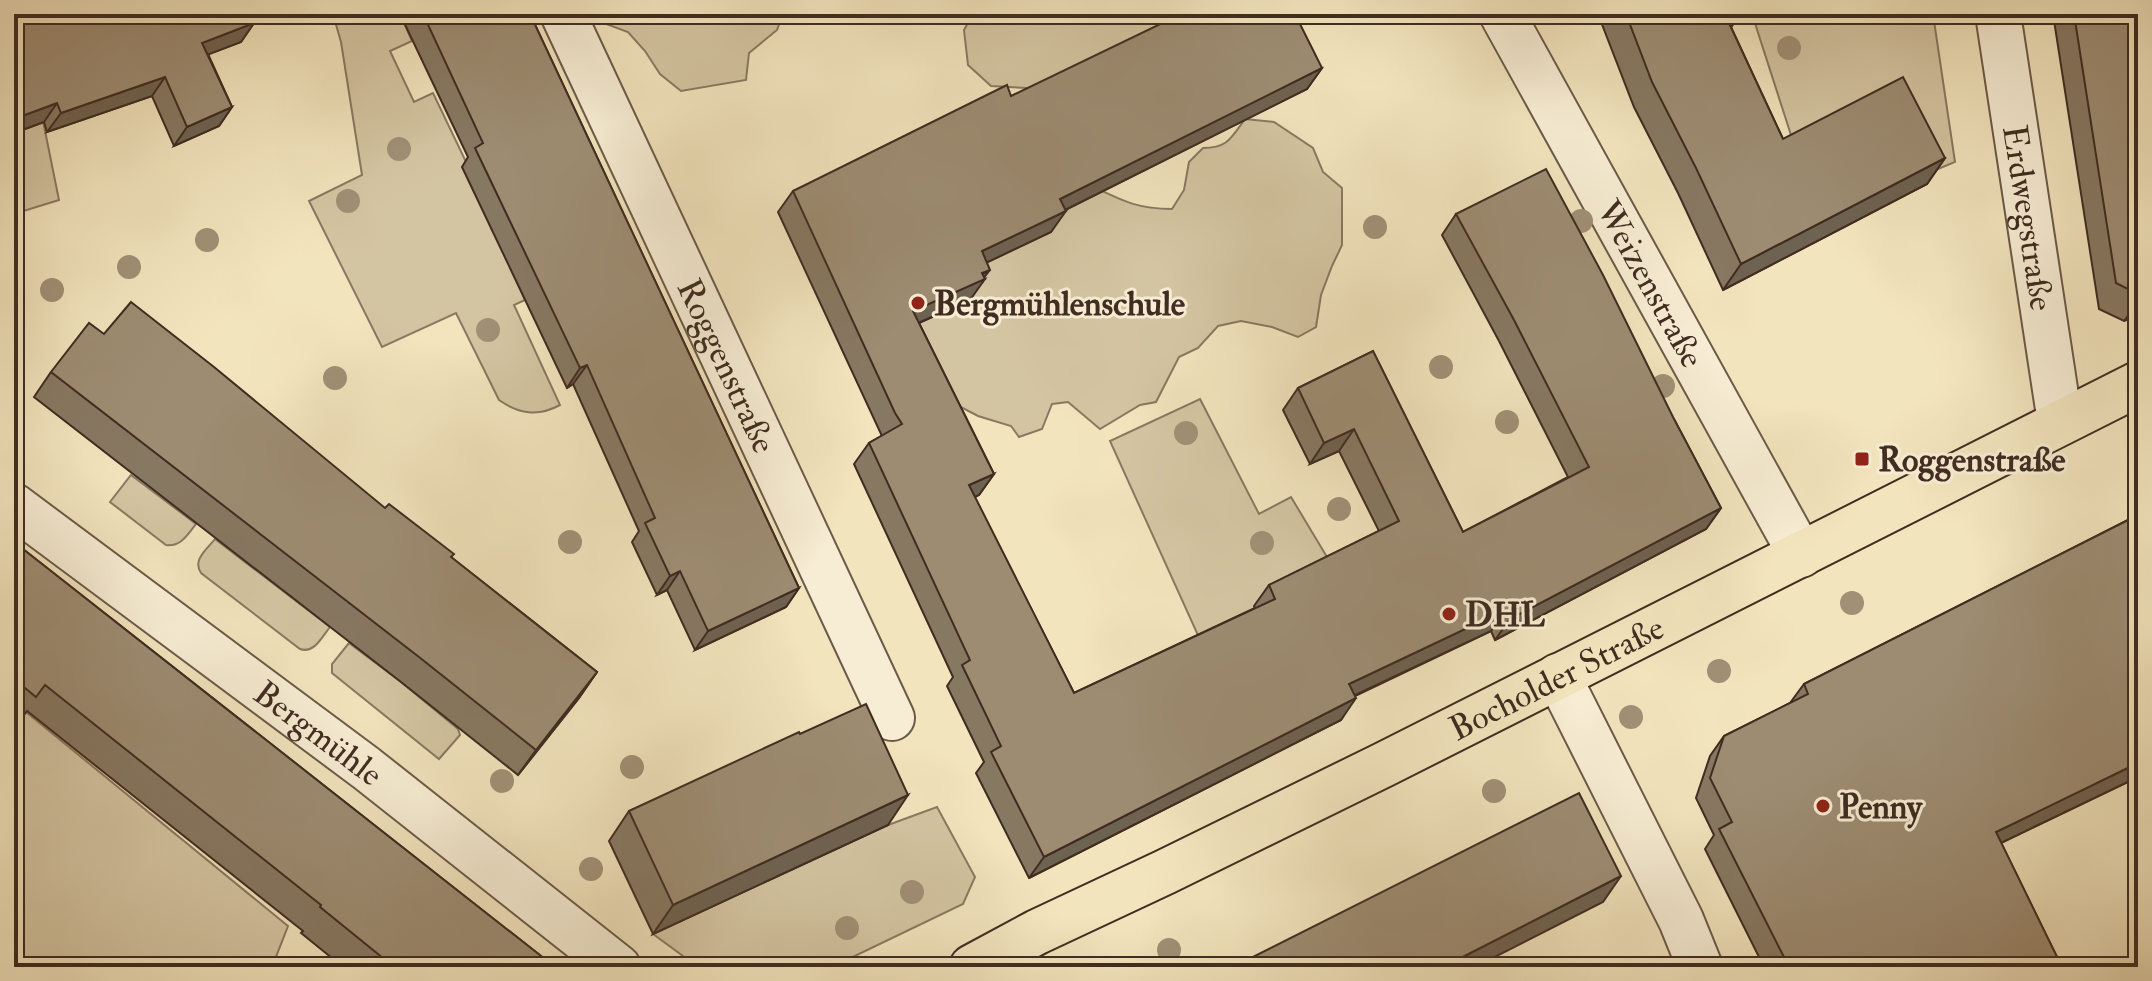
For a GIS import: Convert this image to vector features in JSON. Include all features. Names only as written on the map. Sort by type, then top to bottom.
[{"type":"main road","name":"Bocholder Straße","points":[[972,967],[2138,384]]},
{"type":"street","name":"Roggenstraße","points":[[563,14],[892,718]]},
{"type":"street","name":"Weizenstraße","points":[[1502,14],[1801,555]]},
{"type":"street","name":"Erdwegstraße","points":[[1998,14],[2060,422]]},
{"type":"street","name":"Bergmühle","points":[[14,506],[366,768],[618,967]]},
{"type":"street","points":[[1558,676],[1681,920],[1700,967]]},
{"type":"shaded area","points":[[333,14],[400,14],[412,41],[390,51],[414,102],[433,93],[525,300],[514,305],[560,405],[529,412],[499,400],[456,313],[382,347],[309,201],[362,175],[341,42]]},
{"type":"shaded area","points":[[594,14],[783,14],[777,30],[749,53],[746,80],[681,91],[660,74],[628,32],[598,21]]},
{"type":"shaded area","points":[[973,14],[1183,14],[1045,95],[1027,88],[991,86],[968,65],[964,30]]},
{"type":"shaded area","points":[[1752,14],[1933,14],[1955,162],[1931,172],[1791,135]]},
{"type":"shaded area","points":[[1245,119],[1274,122],[1313,148],[1323,172],[1342,188],[1342,245],[1321,295],[1316,327],[1298,337],[1272,327],[1241,321],[1218,326],[1198,348],[1179,357],[1156,402],[1140,405],[1100,429],[1068,402],[1052,404],[1042,429],[1019,437],[1011,426],[978,416],[955,404],[918,323],[924,297],[1096,188],[1132,204],[1172,209],[1184,190],[1189,162],[1203,148],[1228,141]]},
{"type":"shaded area","points":[[43,121],[59,200],[14,214],[14,131]]},
{"type":"shaded area","points":[[1200,399],[1259,514],[1291,497],[1333,567],[1211,664],[1110,441]]},
{"type":"shaded area","points":[[131,475],[196,524],[180,542],[166,545],[110,502]]},
{"type":"shaded area","points":[[215,539],[330,627],[317,644],[309,649],[300,649],[201,573],[199,559]]},
{"type":"shaded area","points":[[349,643],[458,729],[460,735],[439,759],[332,673],[332,664]]},
{"type":"shaded area","points":[[26,712],[288,926],[272,967],[14,967],[14,724]]},
{"type":"shaded area","points":[[937,807],[975,877],[963,904],[832,967],[698,967],[653,934],[888,825]]},
{"type":"building","points":[[251,14],[254,23],[202,43],[232,107],[187,127],[165,77],[61,113],[57,103],[14,119],[14,15]]},
{"type":"building","points":[[423,14],[530,14],[799,588],[708,631],[680,571],[670,576],[645,523],[655,518],[587,365],[580,368],[475,148],[483,143]]},
{"type":"building","points":[[1181,14],[1295,14],[1322,68],[1060,199],[1066,211],[982,251],[990,270],[982,273],[985,279],[913,311],[994,474],[969,485],[1074,693],[1275,599],[1269,585],[1399,521],[1354,429],[1324,443],[1298,388],[1373,351],[1463,532],[1589,467],[1456,214],[1546,169],[1721,508],[1510,619],[1505,610],[1349,684],[1356,698],[1044,857],[991,752],[1001,746],[962,665],[970,660],[869,443],[902,424],[793,191],[1007,85],[1011,96]]},
{"type":"building","points":[[1626,14],[1737,14],[1727,19],[1783,139],[1903,77],[1945,158],[1741,264],[1652,82]]},
{"type":"building","points":[[2074,14],[2138,14],[2138,294],[2116,283]]},
{"type":"building","points":[[131,302],[385,508],[389,504],[454,554],[451,557],[597,672],[536,750],[51,372],[89,323],[104,334]]},
{"type":"building","points":[[2138,515],[2138,763],[1996,832],[2060,963],[2053,967],[1789,967],[1719,829],[1732,822],[1710,778],[1724,736],[1808,694],[1804,684]]},
{"type":"building","points":[[14,542],[555,967],[394,967],[45,685],[36,697],[14,679]]},
{"type":"building","points":[[866,704],[908,795],[673,905],[629,811]]},
{"type":"building","points":[[1579,793],[1621,876],[1443,967],[1233,967]]},
{"type":"place","name":"Bergmühlenschule","points":[[918,303]]},
{"type":"place","name":"Roggenstraße","points":[[1862,459]]},
{"type":"place","name":"DHL","points":[[1449,614]]},
{"type":"place","name":"Penny","points":[[1823,806]]}]
